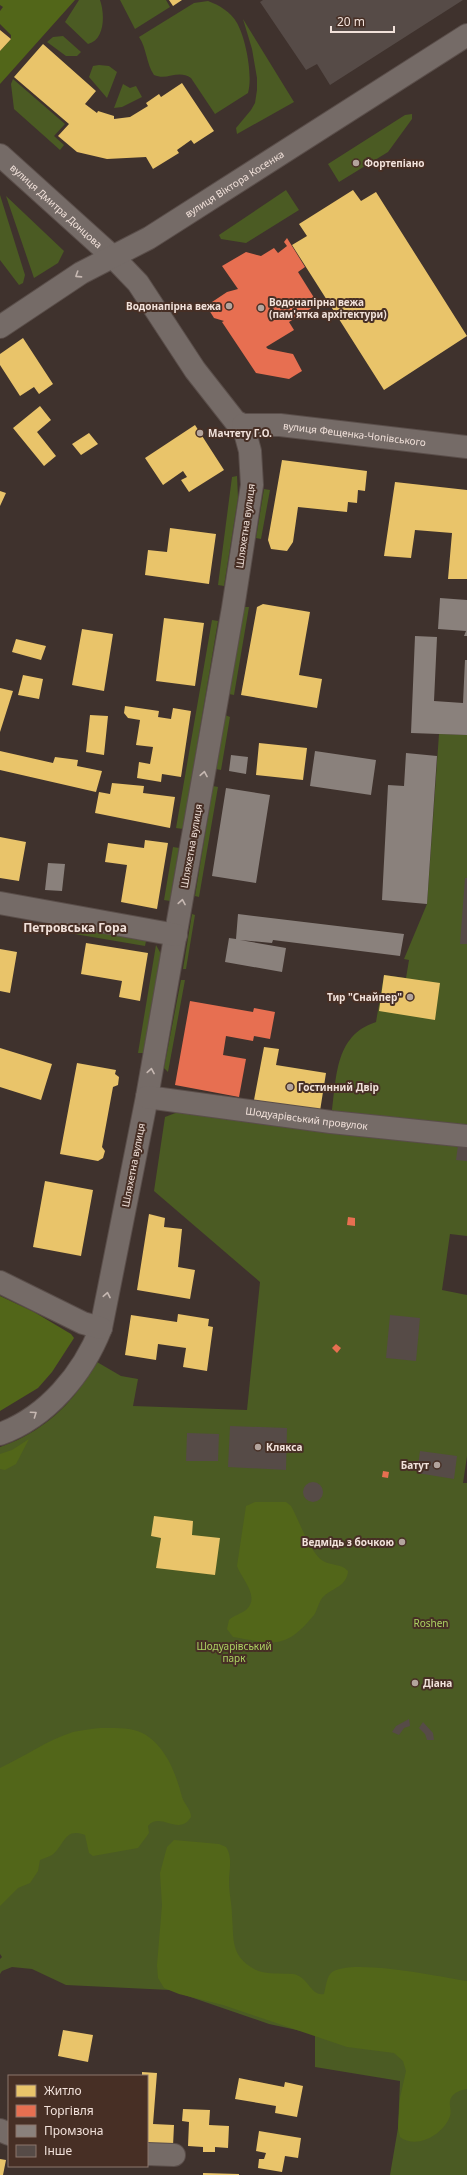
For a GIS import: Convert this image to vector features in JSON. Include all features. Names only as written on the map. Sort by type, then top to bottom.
[{"type":"street","name":"вулиця Віктора Косенка","points":[[0,327],[81,273],[149,238],[467,35]]},
{"type":"street","name":"вулиця Дмитра Донцова","points":[[0,155],[113,257]]},
{"type":"street","name":"Шляхетна вулиця","points":[[0,1434],[24,1421],[50,1403],[70,1383],[84,1363],[101,1328],[147,1097],[252,485],[250,451],[242,425],[235,421],[195,370],[138,283],[113,257]]},
{"type":"street","name":"вулиця Фещенка-Чопівського","points":[[242,425],[280,425],[467,447]]},
{"type":"street","points":[[0,903],[176,935]]},
{"type":"street","name":"Шодуарівський провулок","points":[[147,1097],[331,1122],[467,1136]]},
{"type":"street","points":[[0,1282],[83,1323],[101,1328]]},
{"type":"street","points":[[148,2154],[174,2155]]},
{"type":"green space","points":[[0,0],[75,0],[0,84],[0,51],[11,39],[11,35],[0,24],[0,11],[3,7],[0,5]]},
{"type":"green space","points":[[79,0],[100,0],[102,6],[103,19],[101,32],[94,42],[88,44],[65,22]]},
{"type":"green space","points":[[120,0],[166,0],[170,7],[135,29]]},
{"type":"green space","points":[[208,1],[224,9],[237,23],[246,48],[250,77],[248,93],[215,114],[191,78],[182,75],[163,77],[154,75],[149,66],[144,46],[139,37],[194,3]]},
{"type":"green space","points":[[243,19],[294,102],[237,134],[236,128],[255,103],[257,90],[257,78],[252,49]]},
{"type":"green space","points":[[63,36],[81,52],[77,56],[66,56],[47,42],[53,37]]},
{"type":"green space","points":[[93,66],[109,66],[117,72],[107,98],[89,77]]},
{"type":"green space","points":[[13,79],[65,124],[54,136],[64,145],[60,150],[14,109],[11,84]]},
{"type":"green space","points":[[123,84],[130,88],[136,86],[142,97],[122,107],[114,108]]},
{"type":"green space","points":[[412,114],[412,119],[388,152],[339,182],[328,164],[405,115]]},
{"type":"green space","points":[[286,190],[299,210],[246,243],[221,239],[219,235]]},
{"type":"green space","points":[[0,195],[25,275],[23,283],[19,285],[0,260]]},
{"type":"green space","points":[[6,196],[64,251],[58,263],[34,278]]},
{"type":"green space","points":[[237,476],[238,498],[224,586],[218,585],[232,477]]},
{"type":"green space","points":[[264,489],[270,490],[261,539],[256,538]]},
{"type":"green space","points":[[244,607],[249,607],[234,695],[229,694]]},
{"type":"green space","points":[[212,620],[218,621],[183,829],[176,828]]},
{"type":"green space","points":[[225,715],[230,717],[221,770],[216,769]]},
{"type":"green space","name":"Шодуарівський парк","points":[[439,734],[467,735],[467,1236],[450,1234],[442,1290],[467,1295],[467,1456],[463,1483],[467,1483],[467,2175],[390,2175],[398,2128],[400,2081],[315,2067],[315,2034],[269,2024],[170,1990],[66,1985],[32,1969],[12,1967],[2,1971],[0,1974],[0,1959],[2,1957],[0,1954],[0,1447],[24,1437],[46,1423],[74,1396],[97,1362],[121,1376],[138,1379],[133,1406],[247,1410],[260,1282],[154,1191],[165,1117],[178,1112],[331,1118],[337,1075],[344,1049],[352,1038],[362,1029],[376,1022],[384,975],[406,978],[409,960],[404,959],[427,904]]},
{"type":"green space","points":[[213,786],[218,787],[199,897],[195,896]]},
{"type":"green space","points":[[173,847],[179,848],[170,901],[164,900]]},
{"type":"green space","points":[[192,914],[195,915],[186,969],[183,969]]},
{"type":"green space","points":[[64,925],[146,941],[145,946],[63,932]]},
{"type":"green space","points":[[156,945],[161,954],[161,960],[143,1053],[138,1053]]},
{"type":"green space","points":[[181,980],[185,980],[168,1072],[164,1068]]},
{"type":"green space","points":[[0,1296],[34,1312],[71,1334],[74,1338],[52,1372],[38,1388],[0,1411]]},
{"type":"green space","points":[[29,1439],[16,1464],[5,1470],[0,1469],[0,1454],[12,1450]]},
{"type":"green space","points":[[255,1502],[286,1502],[291,1506],[309,1544],[318,1557],[326,1563],[345,1568],[348,1571],[345,1580],[322,1598],[314,1615],[304,1626],[287,1639],[278,1642],[233,1637],[227,1629],[229,1620],[242,1613],[250,1605],[251,1594],[249,1588],[237,1566],[246,1506]]},
{"type":"green space","points":[[100,1728],[124,1728],[141,1732],[160,1747],[174,1771],[183,1800],[190,1811],[191,1817],[186,1823],[181,1825],[158,1821],[153,1822],[148,1826],[149,1833],[138,1848],[93,1856],[89,1853],[85,1835],[73,1833],[66,1838],[52,1855],[40,1860],[38,1871],[30,1883],[18,1888],[0,1906],[0,1768],[63,1735],[76,1731]]},
{"type":"green space","points":[[174,1840],[219,1844],[226,1847],[230,1859],[229,1886],[235,1946],[237,1952],[246,1964],[258,1971],[293,1974],[302,1978],[312,1990],[320,1994],[324,1994],[327,1980],[331,1973],[341,1969],[356,1967],[375,1967],[417,1972],[467,1981],[467,2089],[452,2096],[450,2102],[450,2116],[442,2129],[436,2134],[422,2141],[407,2141],[400,2137],[398,2128],[400,2098],[406,2071],[403,2061],[394,2053],[347,2047],[223,2005],[179,1994],[164,1988],[158,1978],[157,1965],[162,1905],[160,1873],[167,1847]]},
{"type":"building: Житло","points":[[169,0],[182,0],[173,6]]},
{"type":"building: Житло","points":[[0,30],[11,39],[0,51]]},
{"type":"building: Житло","points":[[43,44],[96,91],[85,104],[97,113],[98,111],[114,116],[114,119],[130,117],[148,106],[146,103],[159,94],[161,97],[182,83],[214,131],[194,144],[191,140],[177,150],[179,153],[153,169],[146,157],[107,159],[77,152],[58,136],[69,124],[14,77]]},
{"type":"building: Житло","points":[[353,190],[361,201],[376,192],[467,336],[384,390],[292,245],[307,236],[299,224]]},
{"type":"building: Житло","points":[[23,338],[53,384],[39,394],[34,387],[20,396],[0,365],[0,354]]},
{"type":"building: Житло","points":[[40,406],[51,420],[37,432],[56,456],[44,466],[13,428]]},
{"type":"building: Житло","points":[[195,425],[224,470],[189,492],[181,480],[187,477],[183,471],[163,485],[145,458]]},
{"type":"building: Житло","points":[[89,433],[98,444],[81,455],[72,444]]},
{"type":"building: Житло","points":[[282,460],[367,471],[365,491],[358,490],[357,503],[348,502],[347,512],[298,507],[293,542],[287,551],[271,549],[268,540]]},
{"type":"building: Житло","points":[[395,482],[467,490],[467,579],[448,579],[452,533],[415,530],[411,558],[384,556]]},
{"type":"building: Житло","points":[[0,491],[6,493],[0,506]]},
{"type":"building: Житло","points":[[170,528],[216,534],[209,584],[145,575],[148,550],[167,552]]},
{"type":"building: Житло","points":[[263,604],[310,612],[299,675],[322,679],[317,708],[241,695],[257,607]]},
{"type":"building: Житло","points":[[164,618],[204,623],[195,686],[156,681]]},
{"type":"building: Житло","points":[[82,629],[113,634],[104,691],[72,685]]},
{"type":"building: Житло","points":[[16,639],[46,646],[41,660],[12,652]]},
{"type":"building: Житло","points":[[23,675],[43,679],[39,699],[18,695]]},
{"type":"building: Житло","points":[[0,688],[13,691],[0,732]]},
{"type":"building: Житло","points":[[125,706],[159,711],[158,717],[171,719],[173,708],[191,711],[181,777],[162,774],[161,782],[137,778],[139,762],[150,764],[153,747],[136,745],[140,720],[128,718],[124,713]]},
{"type":"building: Житло","points":[[90,715],[108,716],[104,755],[86,752]]},
{"type":"building: Житло","points":[[259,743],[307,748],[303,780],[256,775]]},
{"type":"building: Житло","points":[[0,751],[53,763],[55,757],[78,760],[77,766],[102,771],[96,792],[0,770]]},
{"type":"building: Житло","points":[[112,783],[144,786],[143,793],[175,797],[170,828],[95,813],[99,792],[110,794]]},
{"type":"building: Житло","points":[[0,837],[26,842],[19,881],[0,878]]},
{"type":"building: Житло","points":[[145,840],[168,843],[157,909],[121,902],[127,865],[105,862],[108,843],[144,848]]},
{"type":"building: Житло","points":[[86,943],[148,953],[140,1001],[119,997],[122,981],[81,974]]},
{"type":"building: Житло","points":[[0,949],[17,952],[10,993],[0,991]]},
{"type":"building: Житло","name":"Тир \"Снайпер\"","points":[[384,975],[440,983],[435,1020],[379,1011]]},
{"type":"building: Житло","name":"Гостинний Двір","points":[[264,1047],[279,1049],[276,1065],[326,1073],[320,1111],[254,1100]]},
{"type":"building: Житло","points":[[0,1048],[52,1064],[41,1100],[0,1087]]},
{"type":"building: Житло","points":[[77,1063],[116,1070],[115,1074],[119,1077],[118,1085],[113,1087],[102,1147],[105,1151],[103,1158],[98,1161],[60,1154]]},
{"type":"building: Житло","points":[[45,1181],[93,1190],[81,1256],[33,1247]]},
{"type":"building: Житло","points":[[149,1214],[165,1218],[164,1227],[182,1229],[178,1267],[195,1270],[190,1299],[137,1290]]},
{"type":"building: Житло","points":[[178,1314],[209,1319],[208,1326],[213,1327],[207,1371],[183,1367],[186,1348],[158,1344],[156,1360],[125,1355],[131,1315],[177,1322]]},
{"type":"building: Житло","points":[[154,1516],[193,1521],[192,1535],[220,1538],[215,1575],[156,1568],[161,1538],[151,1536]]},
{"type":"building: Житло","points":[[63,2030],[93,2035],[88,2062],[58,2056]]},
{"type":"building: Житло","points":[[142,2072],[157,2073],[153,2124],[174,2125],[173,2146],[148,2144],[148,2075],[142,2075]]},
{"type":"building: Житло","points":[[239,2078],[284,2087],[285,2082],[303,2086],[297,2117],[275,2113],[276,2106],[235,2099]]},
{"type":"building: Житло","points":[[183,2109],[210,2110],[209,2125],[229,2126],[228,2148],[215,2147],[215,2152],[203,2152],[203,2147],[188,2146],[189,2122],[182,2121]]},
{"type":"building: Житло","points":[[259,2131],[301,2138],[298,2158],[285,2156],[282,2172],[258,2168],[259,2159],[264,2159],[266,2153],[256,2151]]},
{"type":"building: Житло","points":[[0,2159],[6,2160],[3,2175],[0,2175]]},
{"type":"building: Житло","points":[[203,2173],[239,2174],[239,2175],[203,2175]]},
{"type":"building: Торгівля","name":"Водонапірна вежа (пам'ятка архітектури)","points":[[287,238],[305,267],[298,272],[318,304],[289,322],[294,330],[266,347],[268,349],[293,354],[302,371],[289,379],[256,373],[222,322],[224,321],[214,318],[209,310],[212,302],[227,292],[238,289],[222,266],[246,252],[261,256],[274,248],[278,253],[287,246],[284,242]]},
{"type":"building: Торгівля","points":[[190,1001],[253,1012],[254,1008],[275,1012],[270,1039],[254,1036],[253,1041],[226,1036],[223,1055],[246,1059],[239,1097],[175,1085]]},
{"type":"building: Торгівля","points":[[348,1217],[355,1218],[355,1226],[347,1225]]},
{"type":"building: Торгівля","points":[[336,1344],[341,1348],[337,1353],[332,1348]]},
{"type":"building: Торгівля","points":[[383,1471],[389,1472],[388,1478],[382,1477]]},
{"type":"building: Промзона","points":[[440,598],[467,600],[467,636],[464,636],[466,631],[438,629]]},
{"type":"building: Промзона","points":[[415,636],[437,637],[434,701],[463,703],[465,660],[467,660],[467,735],[411,733]]},
{"type":"building: Промзона","points":[[315,751],[376,760],[371,795],[310,786]]},
{"type":"building: Промзона","points":[[406,753],[437,756],[427,904],[382,900],[388,785],[404,786]]},
{"type":"building: Промзона","points":[[231,755],[248,757],[246,774],[229,771]]},
{"type":"building: Промзона","points":[[226,788],[270,795],[256,883],[212,876]]},
{"type":"building: Промзона","points":[[48,863],[65,864],[62,891],[45,890]]},
{"type":"building: Промзона","points":[[238,914],[404,934],[400,956],[273,940],[272,943],[240,940],[286,948],[282,972],[225,962],[229,938],[236,939]]},
{"type":"building: Інше","points":[[263,0],[463,0],[330,85],[317,64],[306,70],[260,2]]},
{"type":"building: Інше","points":[[465,878],[467,878],[467,944],[460,944]]},
{"type":"building: Інше","points":[[458,1145],[467,1146],[467,1161],[456,1160]]},
{"type":"building: Інше","points":[[390,1315],[420,1318],[416,1361],[386,1358]]},
{"type":"building: Інше","name":"Клякса","points":[[230,1426],[287,1428],[286,1470],[228,1467]]},
{"type":"building: Інше","points":[[187,1433],[219,1434],[218,1461],[186,1461]]},
{"type":"building: Інше","name":"Батут","points":[[420,1451],[457,1456],[454,1479],[417,1473]]},
{"type":"building: Інше","points":[[313,1482],[320,1485],[323,1492],[320,1499],[313,1502],[306,1499],[303,1492],[306,1485]]},
{"type":"building: Інше","points":[[409,1719],[410,1726],[404,1728],[399,1735],[392,1732],[396,1726]]},
{"type":"building: Інше","points":[[423,1722],[433,1733],[434,1740],[427,1740],[425,1734],[419,1728]]},
{"type":"place","name":"Фортепіано","points":[[356,163]]},
{"type":"place","name":"Водонапірна вежа","points":[[229,306]]},
{"type":"place","name":"Водонапірна вежа (пам'ятка архітектури)","points":[[261,308]]},
{"type":"place","name":"Мачтету Г.О.","points":[[200,433]]},
{"type":"place","name":"Тир \"Снайпер\"","points":[[410,997]]},
{"type":"place","name":"Гостинний Двір","points":[[290,1087]]},
{"type":"place","name":"Клякса","points":[[258,1447]]},
{"type":"place","name":"Батут","points":[[437,1465]]},
{"type":"place","name":"Ведмідь з бочкою","points":[[402,1542]]},
{"type":"place","name":"Діана","points":[[415,1683]]},
{"type":"district","name":"Петровська Гора","points":[[75,928]]},
{"type":"park label","name":"Roshen","points":[[431,1623]]}]
